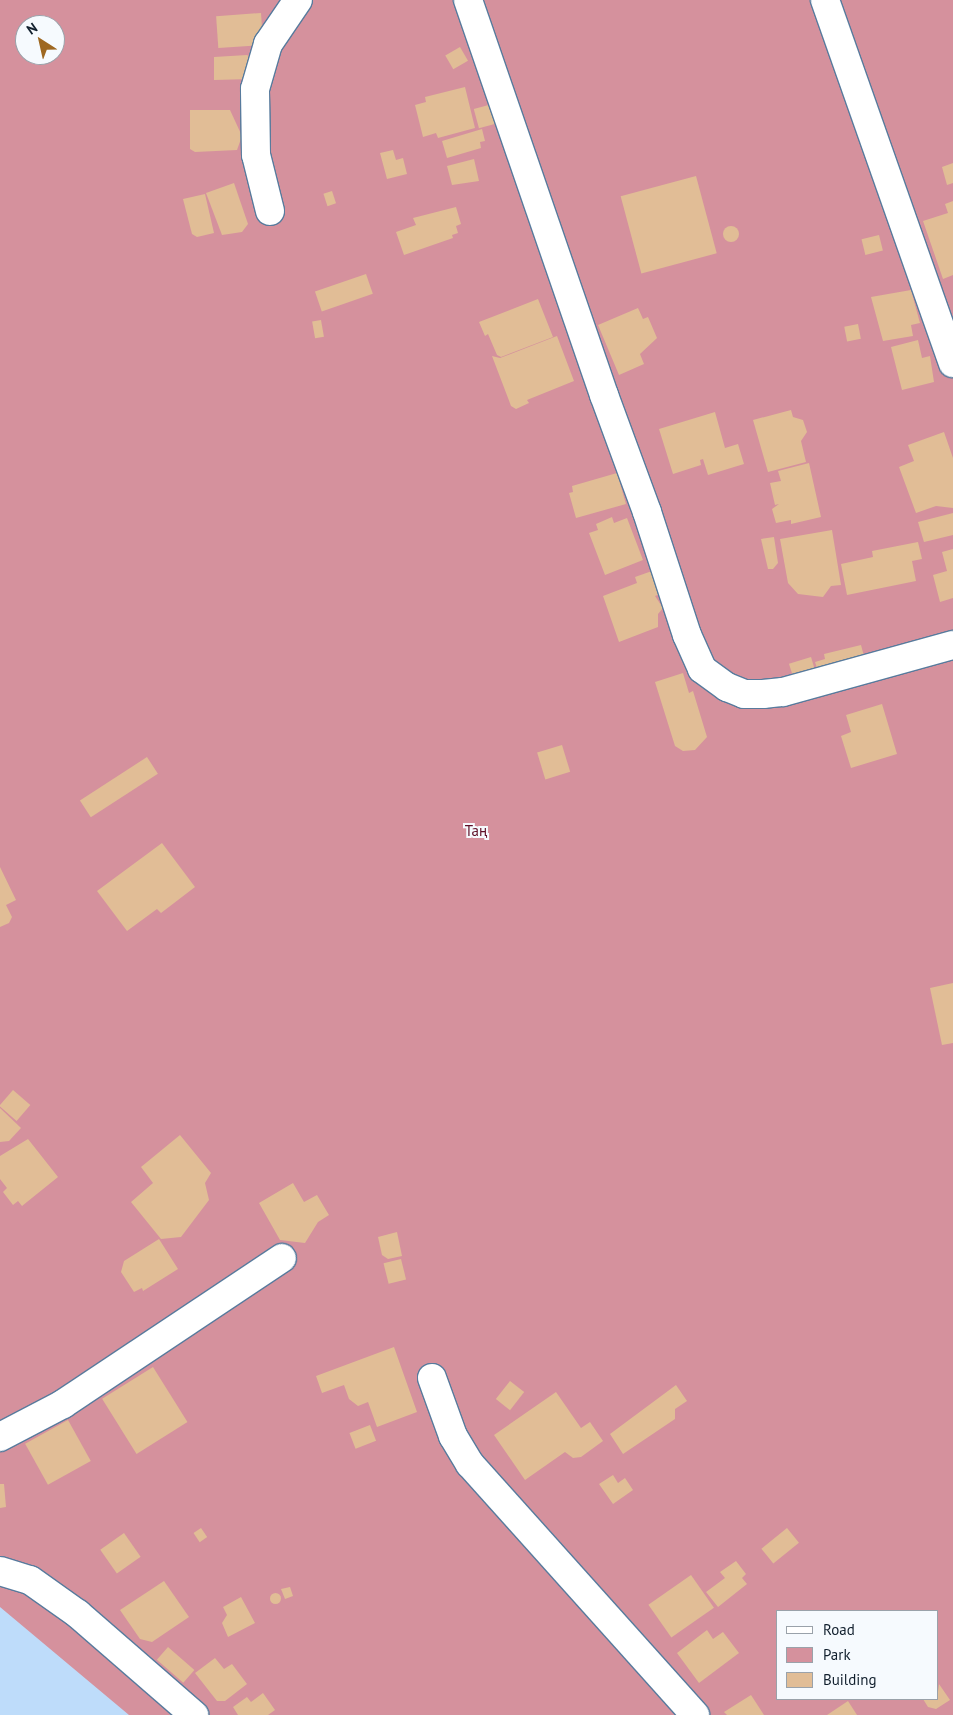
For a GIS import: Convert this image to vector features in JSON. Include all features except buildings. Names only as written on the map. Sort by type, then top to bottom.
[{"type":"street","points":[[270,211],[256,155],[255,89],[268,44],[298,0]]},
{"type":"street","points":[[468,0],[604,395],[647,512],[686,635],[702,669],[727,687],[744,694],[769,694],[953,645]]},
{"type":"street","points":[[825,0],[953,363]]},
{"type":"street","points":[[0,1437],[63,1404],[282,1258]]},
{"type":"street","points":[[432,1378],[453,1436],[470,1464],[695,1715]]},
{"type":"street","points":[[0,1572],[30,1580],[78,1614],[194,1715]]},
{"type":"green space","name":"Таң","points":[[0,0],[953,0],[953,1715],[129,1715],[0,1607]]}]
